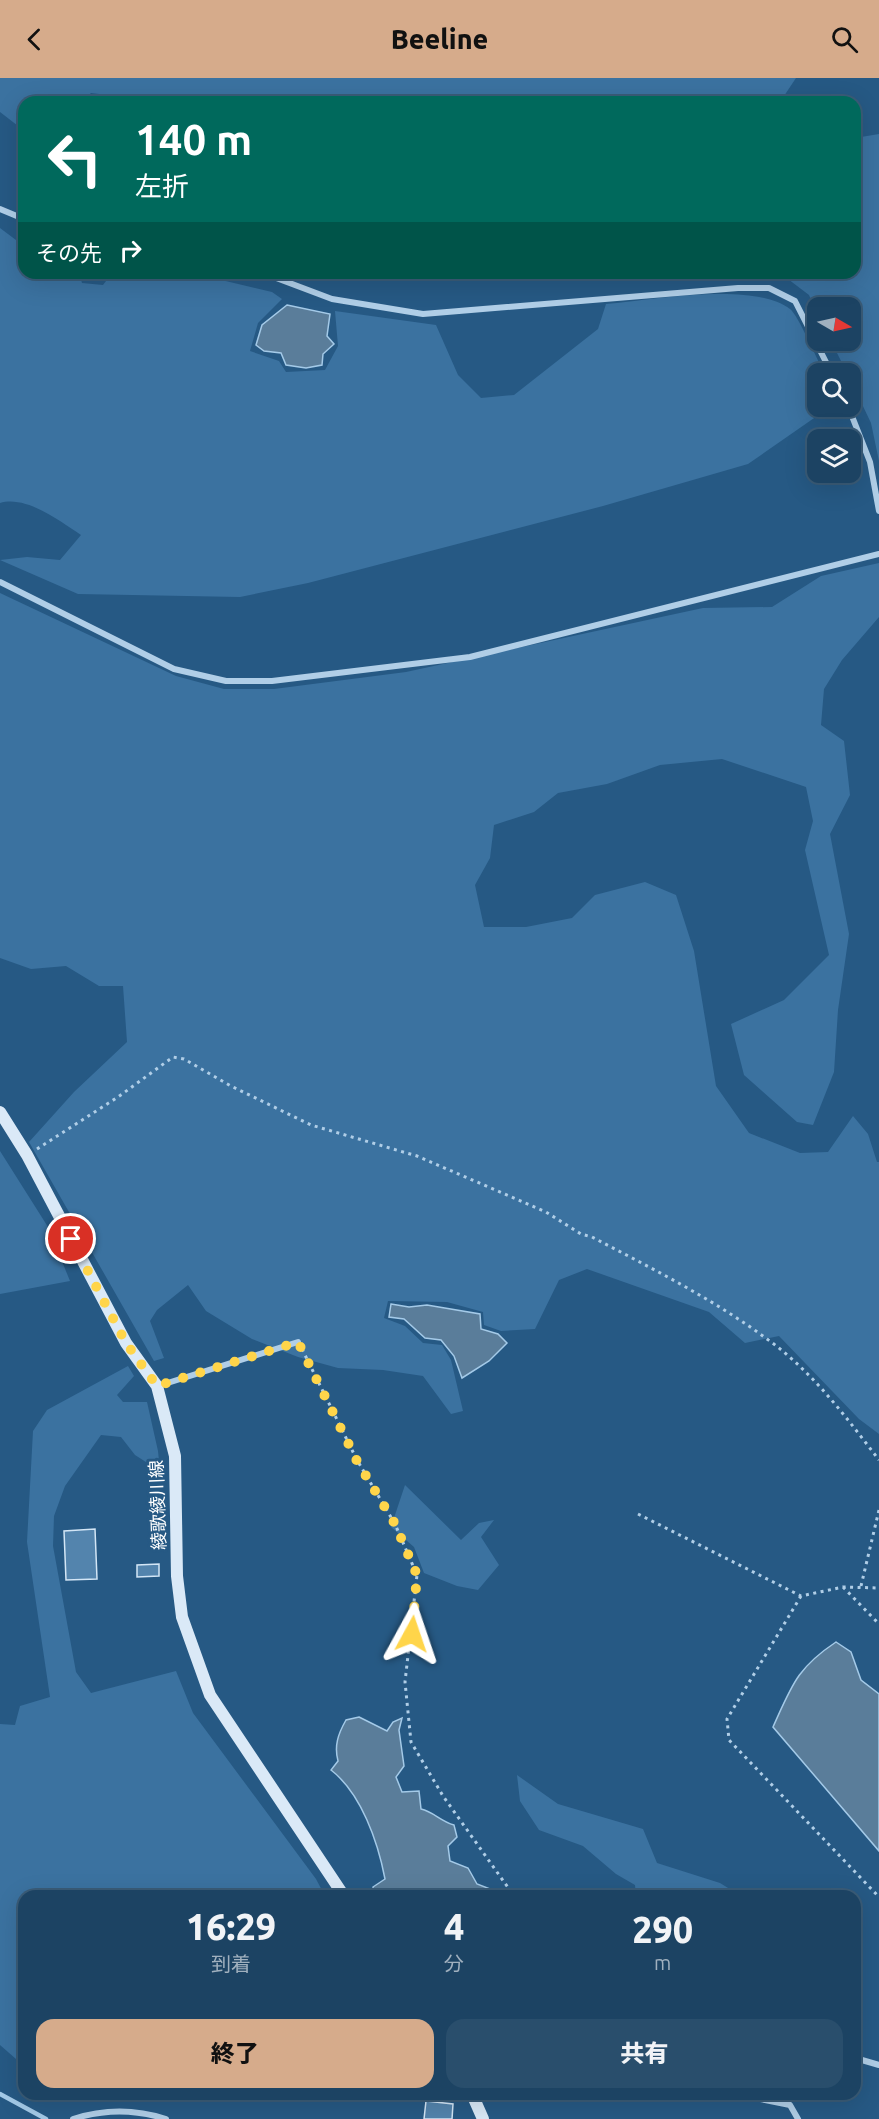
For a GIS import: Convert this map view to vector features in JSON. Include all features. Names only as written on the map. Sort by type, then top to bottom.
[{"type":"main road","name":"綾歌綾川線","points":[[0,1112],[27,1155],[126,1343],[157,1386],[175,1456],[177,1576],[182,1617],[194,1656],[210,1695],[340,1890]]},
{"type":"main road","points":[[475,2100],[483,2119]]},
{"type":"street","points":[[0,209],[18,216]]},
{"type":"street","points":[[279,279],[332,299],[423,314],[738,288],[769,288],[795,301],[826,363]]},
{"type":"street","points":[[852,417],[870,462],[879,512]]},
{"type":"street","points":[[0,582],[174,669],[226,681],[272,681],[470,657],[879,554]]},
{"type":"street","points":[[157,1386],[298,1342]]},
{"type":"street","points":[[861,2060],[879,2065]]},
{"type":"street","points":[[765,2100],[790,2105]]},
{"type":"street","points":[[785,2100],[798,2119]]},
{"type":"street","points":[[73,2119],[92,2113],[120,2111],[150,2114],[166,2119]]},
{"type":"path","points":[[27,1155],[118,1097],[173,1057],[184,1059],[231,1086],[311,1125],[417,1156],[546,1212],[682,1286],[768,1339],[831,1398],[879,1460]]},
{"type":"path","points":[[298,1342],[357,1461],[395,1524],[417,1575],[405,1682],[411,1742],[443,1796],[510,1890]]},
{"type":"path","points":[[861,1586],[879,1510]]},
{"type":"path","points":[[638,1514],[801,1596],[843,1587],[879,1588]]},
{"type":"path","points":[[843,1587],[879,1624]]},
{"type":"path","points":[[801,1596],[727,1719],[729,1740],[879,1897]]},
{"type":"shaded area","points":[[0,78],[796,78],[784,96],[115,96],[91,93],[88,96],[18,96],[18,126],[0,112]]},
{"type":"shaded area","points":[[879,134],[879,461],[871,423],[861,402],[861,363],[842,363],[836,351],[861,351],[861,297],[810,297],[788,279],[861,279],[861,137]]},
{"type":"shaded area","points":[[0,228],[18,242],[18,279],[81,279],[82,283],[103,285],[108,279],[217,279],[272,292],[282,299],[258,323],[250,351],[279,361],[286,372],[325,370],[338,346],[335,311],[436,325],[458,375],[481,398],[514,395],[598,329],[606,304],[701,294],[752,296],[773,301],[790,309],[807,337],[807,351],[814,351],[819,363],[807,363],[807,417],[816,417],[748,464],[603,506],[308,583],[240,597],[78,594],[0,560],[27,557],[60,560],[81,535],[32,506],[10,502],[0,503]]},
{"type":"shaded area","points":[[287,305],[330,314],[327,336],[334,344],[323,354],[322,365],[306,368],[286,365],[281,353],[264,351],[256,345],[262,325]]},
{"type":"shaded area","points":[[879,563],[879,617],[842,660],[824,689],[821,725],[844,741],[850,795],[830,834],[849,934],[838,1010],[834,1072],[813,1125],[797,1122],[744,1075],[731,1024],[784,1000],[829,955],[805,850],[813,821],[806,787],[722,759],[660,765],[607,784],[558,793],[534,812],[494,825],[490,858],[475,885],[484,927],[526,927],[572,918],[595,895],[645,882],[676,895],[694,951],[716,1086],[749,1133],[800,1153],[828,1152],[853,1116],[868,1134],[877,1162],[879,1162],[879,1434],[859,1419],[779,1336],[745,1343],[709,1312],[587,1269],[559,1280],[535,1329],[501,1331],[484,1325],[483,1312],[447,1302],[388,1301],[384,1318],[405,1326],[423,1343],[442,1345],[451,1360],[463,1411],[451,1414],[423,1376],[383,1370],[338,1368],[298,1357],[252,1339],[206,1311],[188,1285],[157,1310],[150,1321],[164,1358],[154,1361],[29,1142],[74,1092],[127,1042],[123,986],[99,986],[66,966],[31,969],[0,958],[0,593],[176,676],[224,689],[274,689],[406,672],[703,608],[772,607],[821,576]]},
{"type":"shaded area","points":[[0,1151],[48,1227],[70,1281],[0,1294]]},
{"type":"shaded area","points":[[391,1304],[409,1307],[427,1305],[480,1314],[481,1329],[498,1334],[507,1343],[489,1361],[462,1378],[454,1356],[441,1340],[425,1338],[404,1319],[389,1317]]},
{"type":"shaded area","points":[[128,1366],[134,1376],[117,1395],[123,1402],[147,1402],[158,1451],[160,1471],[135,1455],[121,1437],[101,1435],[65,1486],[54,1516],[53,1546],[76,1672],[91,1693],[176,1671],[193,1713],[322,1890],[18,1890],[18,2061],[0,2045],[0,1724],[15,1725],[20,1706],[50,1697],[27,1542],[33,1431],[47,1410]]},
{"type":"shaded area","points":[[405,1485],[461,1540],[479,1523],[494,1520],[481,1537],[499,1565],[478,1590],[457,1586],[424,1573],[414,1547],[391,1527]]},
{"type":"shaded area","points":[[836,1642],[851,1652],[861,1680],[879,1694],[879,1851],[773,1727],[797,1678],[812,1660]]},
{"type":"shaded area","points":[[359,1717],[387,1731],[393,1722],[402,1718],[399,1730],[404,1766],[396,1777],[402,1792],[419,1791],[421,1809],[454,1825],[457,1837],[448,1846],[450,1861],[468,1868],[477,1884],[492,1890],[373,1890],[373,1887],[385,1879],[373,1834],[351,1792],[331,1770],[338,1761],[337,1745],[346,1720]]},
{"type":"shaded area","points":[[517,1775],[558,1804],[643,1829],[657,1863],[720,1883],[731,1890],[635,1890],[635,1885],[616,1874],[583,1846],[539,1830],[520,1801]]},
{"type":"building","points":[[95,1529],[97,1579],[66,1580],[64,1531]]},
{"type":"building","points":[[159,1564],[159,1576],[137,1577],[137,1565]]},
{"type":"building","points":[[426,2101],[453,2104],[452,2119],[424,2119]]},
{"type":"waterway","points":[[0,2094],[46,2119]]},
{"type":"route","points":[[71,1239],[126,1343],[157,1386],[298,1342],[357,1461],[395,1524],[417,1575],[412,1634]]}]
